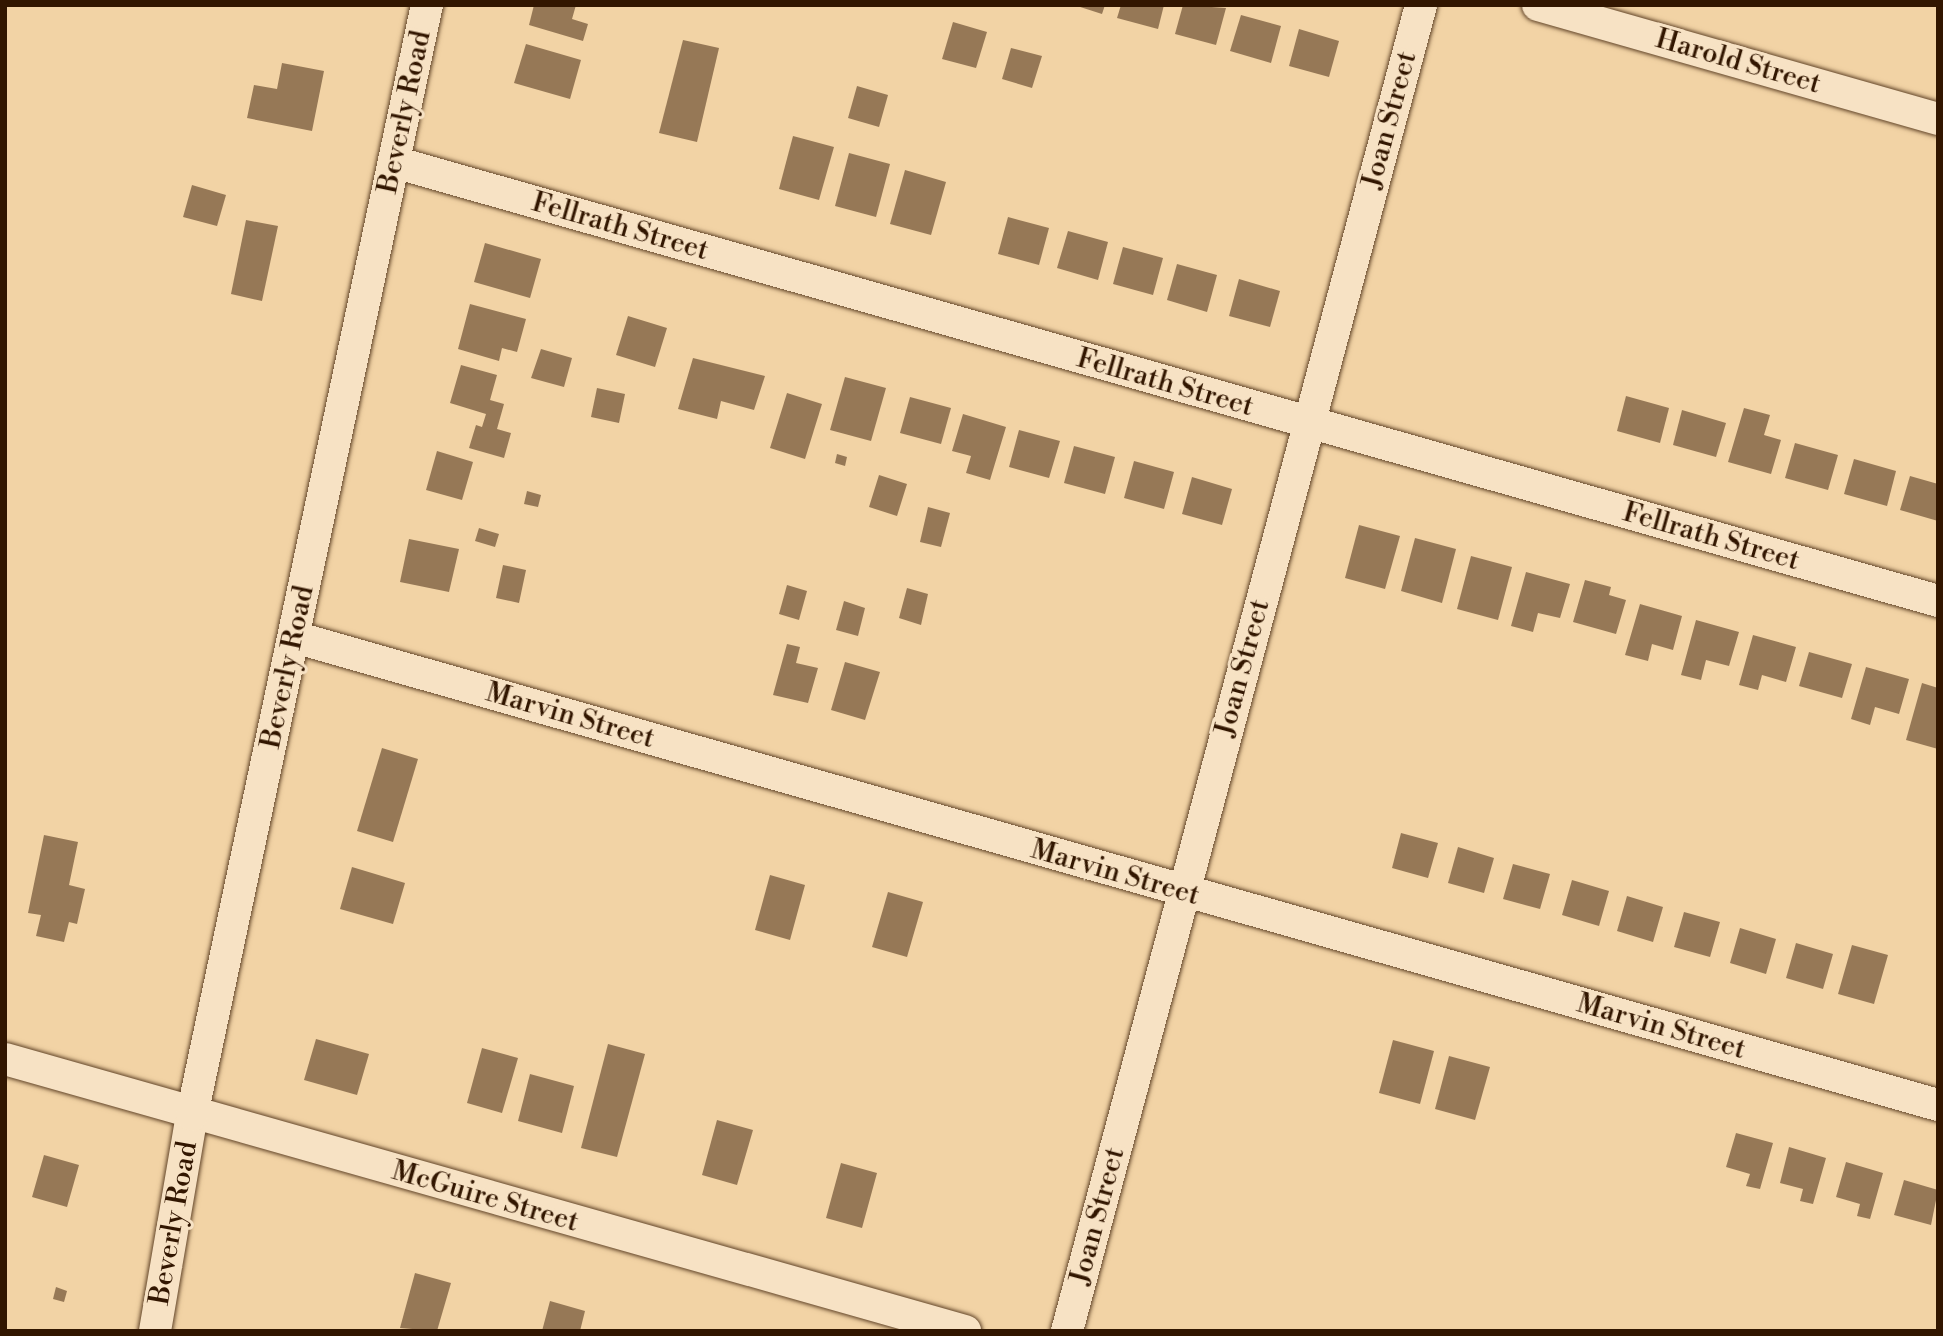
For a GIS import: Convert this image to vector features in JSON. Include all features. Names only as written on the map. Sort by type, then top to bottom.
[{"type":"street","name":"Beverly Road","points":[[155,1331],[192,1115],[427,5]]},
{"type":"street","name":"Joan Street","points":[[1067,1331],[1421,5]]},
{"type":"street","name":"Harold Street","points":[[1538,5],[1938,119]]},
{"type":"street","name":"Fellrath Street","points":[[394,162],[1938,601]]},
{"type":"street","name":"Marvin Street","points":[[294,637],[1183,893],[1938,1105]]},
{"type":"street","name":"McGuire Street","points":[[5,1059],[192,1115],[965,1331]]},
{"type":"building","points":[[534,5],[576,5],[572,19],[588,24],[583,41],[529,25]]},
{"type":"building","points":[[1074,5],[1105,5],[1102,14]]},
{"type":"building","points":[[1121,5],[1164,5],[1158,29],[1117,18]]},
{"type":"building","points":[[1183,5],[1226,8],[1216,45],[1175,34]]},
{"type":"building","points":[[1241,15],[1281,26],[1271,63],[1230,51]]},
{"type":"building","points":[[953,22],[987,32],[976,68],[942,59]]},
{"type":"building","points":[[1299,29],[1339,41],[1329,77],[1289,66]]},
{"type":"building","points":[[683,40],[719,48],[697,142],[659,133]]},
{"type":"building","points":[[526,44],[581,60],[570,99],[514,83]]},
{"type":"building","points":[[1011,48],[1042,56],[1032,88],[1002,79]]},
{"type":"building","points":[[282,63],[324,71],[312,131],[247,118],[254,85],[277,89]]},
{"type":"building","points":[[857,86],[888,95],[879,127],[848,118]]},
{"type":"building","points":[[793,136],[834,147],[819,200],[779,189]]},
{"type":"building","points":[[849,153],[890,164],[876,217],[835,206]]},
{"type":"building","points":[[905,170],[946,182],[931,235],[890,224]]},
{"type":"building","points":[[192,185],[226,195],[217,226],[183,217]]},
{"type":"building","points":[[1008,217],[1049,228],[1039,265],[998,254]]},
{"type":"building","points":[[246,220],[278,226],[262,301],[231,294]]},
{"type":"building","points":[[1068,231],[1108,242],[1098,280],[1057,268]]},
{"type":"building","points":[[485,243],[541,259],[530,298],[474,282]]},
{"type":"building","points":[[1123,247],[1163,258],[1153,295],[1113,284]]},
{"type":"building","points":[[1177,264],[1217,275],[1207,312],[1167,300]]},
{"type":"building","points":[[1239,279],[1280,291],[1270,327],[1229,316]]},
{"type":"building","points":[[470,304],[526,319],[517,352],[502,348],[499,361],[458,349]]},
{"type":"building","points":[[628,316],[667,328],[655,367],[616,355]]},
{"type":"building","points":[[541,349],[572,358],[564,387],[531,378]]},
{"type":"building","points":[[693,358],[765,376],[754,410],[721,401],[717,419],[678,409]]},
{"type":"building","points":[[461,365],[497,375],[490,400],[504,404],[497,429],[511,433],[504,458],[469,448],[476,425],[482,427],[486,414],[450,403]]},
{"type":"building","points":[[845,377],[886,388],[871,441],[830,430]]},
{"type":"building","points":[[597,388],[625,394],[619,423],[591,417]]},
{"type":"building","points":[[787,393],[822,404],[805,459],[770,448]]},
{"type":"building","points":[[1626,396],[1669,408],[1660,443],[1617,431]]},
{"type":"building","points":[[910,397],[951,408],[941,444],[900,433]]},
{"type":"building","points":[[1744,408],[1770,415],[1764,435],[1781,440],[1771,474],[1728,462]]},
{"type":"building","points":[[1682,410],[1726,423],[1716,457],[1673,445]]},
{"type":"building","points":[[963,414],[1006,427],[990,480],[966,473],[971,456],[952,451]]},
{"type":"building","points":[[1019,430],[1060,441],[1049,478],[1009,467]]},
{"type":"building","points":[[1795,443],[1838,455],[1828,490],[1785,478]]},
{"type":"building","points":[[1074,446],[1115,457],[1105,494],[1064,483]]},
{"type":"building","points":[[437,451],[473,462],[462,500],[426,490]]},
{"type":"building","points":[[837,454],[847,457],[845,466],[835,463]]},
{"type":"building","points":[[1854,459],[1896,471],[1887,506],[1844,494]]},
{"type":"building","points":[[1134,461],[1174,472],[1164,509],[1124,498]]},
{"type":"building","points":[[879,475],[907,484],[897,516],[869,507]]},
{"type":"building","points":[[1910,476],[1938,484],[1938,521],[1900,510]]},
{"type":"building","points":[[1192,477],[1232,489],[1222,525],[1182,514]]},
{"type":"building","points":[[527,491],[541,495],[538,507],[524,504]]},
{"type":"building","points":[[928,507],[950,513],[941,547],[920,542]]},
{"type":"building","points":[[1359,525],[1400,536],[1385,589],[1345,578]]},
{"type":"building","points":[[479,528],[499,534],[495,547],[475,541]]},
{"type":"building","points":[[1415,538],[1456,549],[1442,603],[1401,591]]},
{"type":"building","points":[[409,539],[459,549],[449,592],[400,582]]},
{"type":"building","points":[[1471,556],[1512,567],[1498,620],[1457,609]]},
{"type":"building","points":[[503,565],[526,570],[519,603],[496,598]]},
{"type":"building","points":[[1526,572],[1570,584],[1560,618],[1538,613],[1533,632],[1511,626]]},
{"type":"building","points":[[1585,580],[1611,587],[1609,595],[1626,600],[1616,634],[1573,622]]},
{"type":"building","points":[[787,585],[807,591],[799,620],[779,614]]},
{"type":"building","points":[[907,588],[928,594],[921,625],[899,618]]},
{"type":"building","points":[[844,601],[865,608],[858,636],[836,630]]},
{"type":"building","points":[[1640,604],[1682,616],[1673,650],[1652,644],[1648,661],[1625,655]]},
{"type":"building","points":[[1696,620],[1739,632],[1729,666],[1706,660],[1701,680],[1681,675]]},
{"type":"building","points":[[1753,635],[1796,647],[1786,682],[1762,675],[1758,690],[1739,685]]},
{"type":"building","points":[[787,644],[800,647],[796,663],[818,668],[808,703],[773,695]]},
{"type":"building","points":[[1809,652],[1852,664],[1842,698],[1799,686]]},
{"type":"building","points":[[845,662],[880,672],[865,720],[831,710]]},
{"type":"building","points":[[1866,667],[1909,679],[1899,714],[1875,707],[1870,725],[1851,719]]},
{"type":"building","points":[[1922,683],[1938,688],[1938,749],[1906,740]]},
{"type":"building","points":[[382,748],[418,759],[393,842],[357,831]]},
{"type":"building","points":[[1401,833],[1438,843],[1428,878],[1392,868]]},
{"type":"building","points":[[44,835],[78,842],[69,885],[85,889],[77,924],[69,922],[64,942],[36,936],[41,915],[28,913]]},
{"type":"building","points":[[1458,847],[1494,858],[1484,893],[1448,883]]},
{"type":"building","points":[[1513,864],[1550,874],[1540,909],[1503,899]]},
{"type":"building","points":[[352,867],[405,883],[393,924],[340,909]]},
{"type":"building","points":[[770,875],[805,885],[790,940],[755,930]]},
{"type":"building","points":[[1572,880],[1609,891],[1599,926],[1562,915]]},
{"type":"building","points":[[888,892],[923,902],[907,957],[872,947]]},
{"type":"building","points":[[1627,896],[1663,907],[1653,942],[1617,931]]},
{"type":"building","points":[[1684,912],[1720,922],[1710,957],[1674,947]]},
{"type":"building","points":[[1740,928],[1776,939],[1766,974],[1730,963]]},
{"type":"building","points":[[1796,943],[1833,954],[1823,989],[1786,978]]},
{"type":"building","points":[[1852,945],[1888,955],[1874,1004],[1838,994]]},
{"type":"building","points":[[316,1039],[369,1054],[357,1095],[304,1080]]},
{"type":"building","points":[[1393,1040],[1434,1051],[1420,1104],[1379,1093]]},
{"type":"building","points":[[608,1044],[645,1054],[617,1157],[581,1148]]},
{"type":"building","points":[[482,1048],[518,1058],[502,1113],[467,1103]]},
{"type":"building","points":[[1449,1056],[1490,1067],[1475,1120],[1435,1109]]},
{"type":"building","points":[[530,1074],[574,1086],[562,1133],[518,1121]]},
{"type":"building","points":[[717,1120],[753,1130],[737,1185],[702,1175]]},
{"type":"building","points":[[1736,1133],[1773,1143],[1760,1189],[1746,1186],[1750,1174],[1726,1167]]},
{"type":"building","points":[[1789,1147],[1826,1158],[1813,1204],[1800,1201],[1803,1189],[1780,1183]]},
{"type":"building","points":[[44,1155],[79,1165],[67,1207],[32,1197]]},
{"type":"building","points":[[1846,1162],[1883,1173],[1870,1219],[1857,1216],[1860,1204],[1836,1197]]},
{"type":"building","points":[[841,1163],[877,1173],[862,1228],[826,1218]]},
{"type":"building","points":[[1904,1180],[1938,1190],[1931,1225],[1894,1215]]},
{"type":"building","points":[[415,1273],[451,1283],[437,1331],[400,1328]]},
{"type":"building","points":[[56,1287],[67,1291],[64,1302],[53,1299]]},
{"type":"building","points":[[550,1301],[585,1311],[580,1331],[542,1331]]}]
